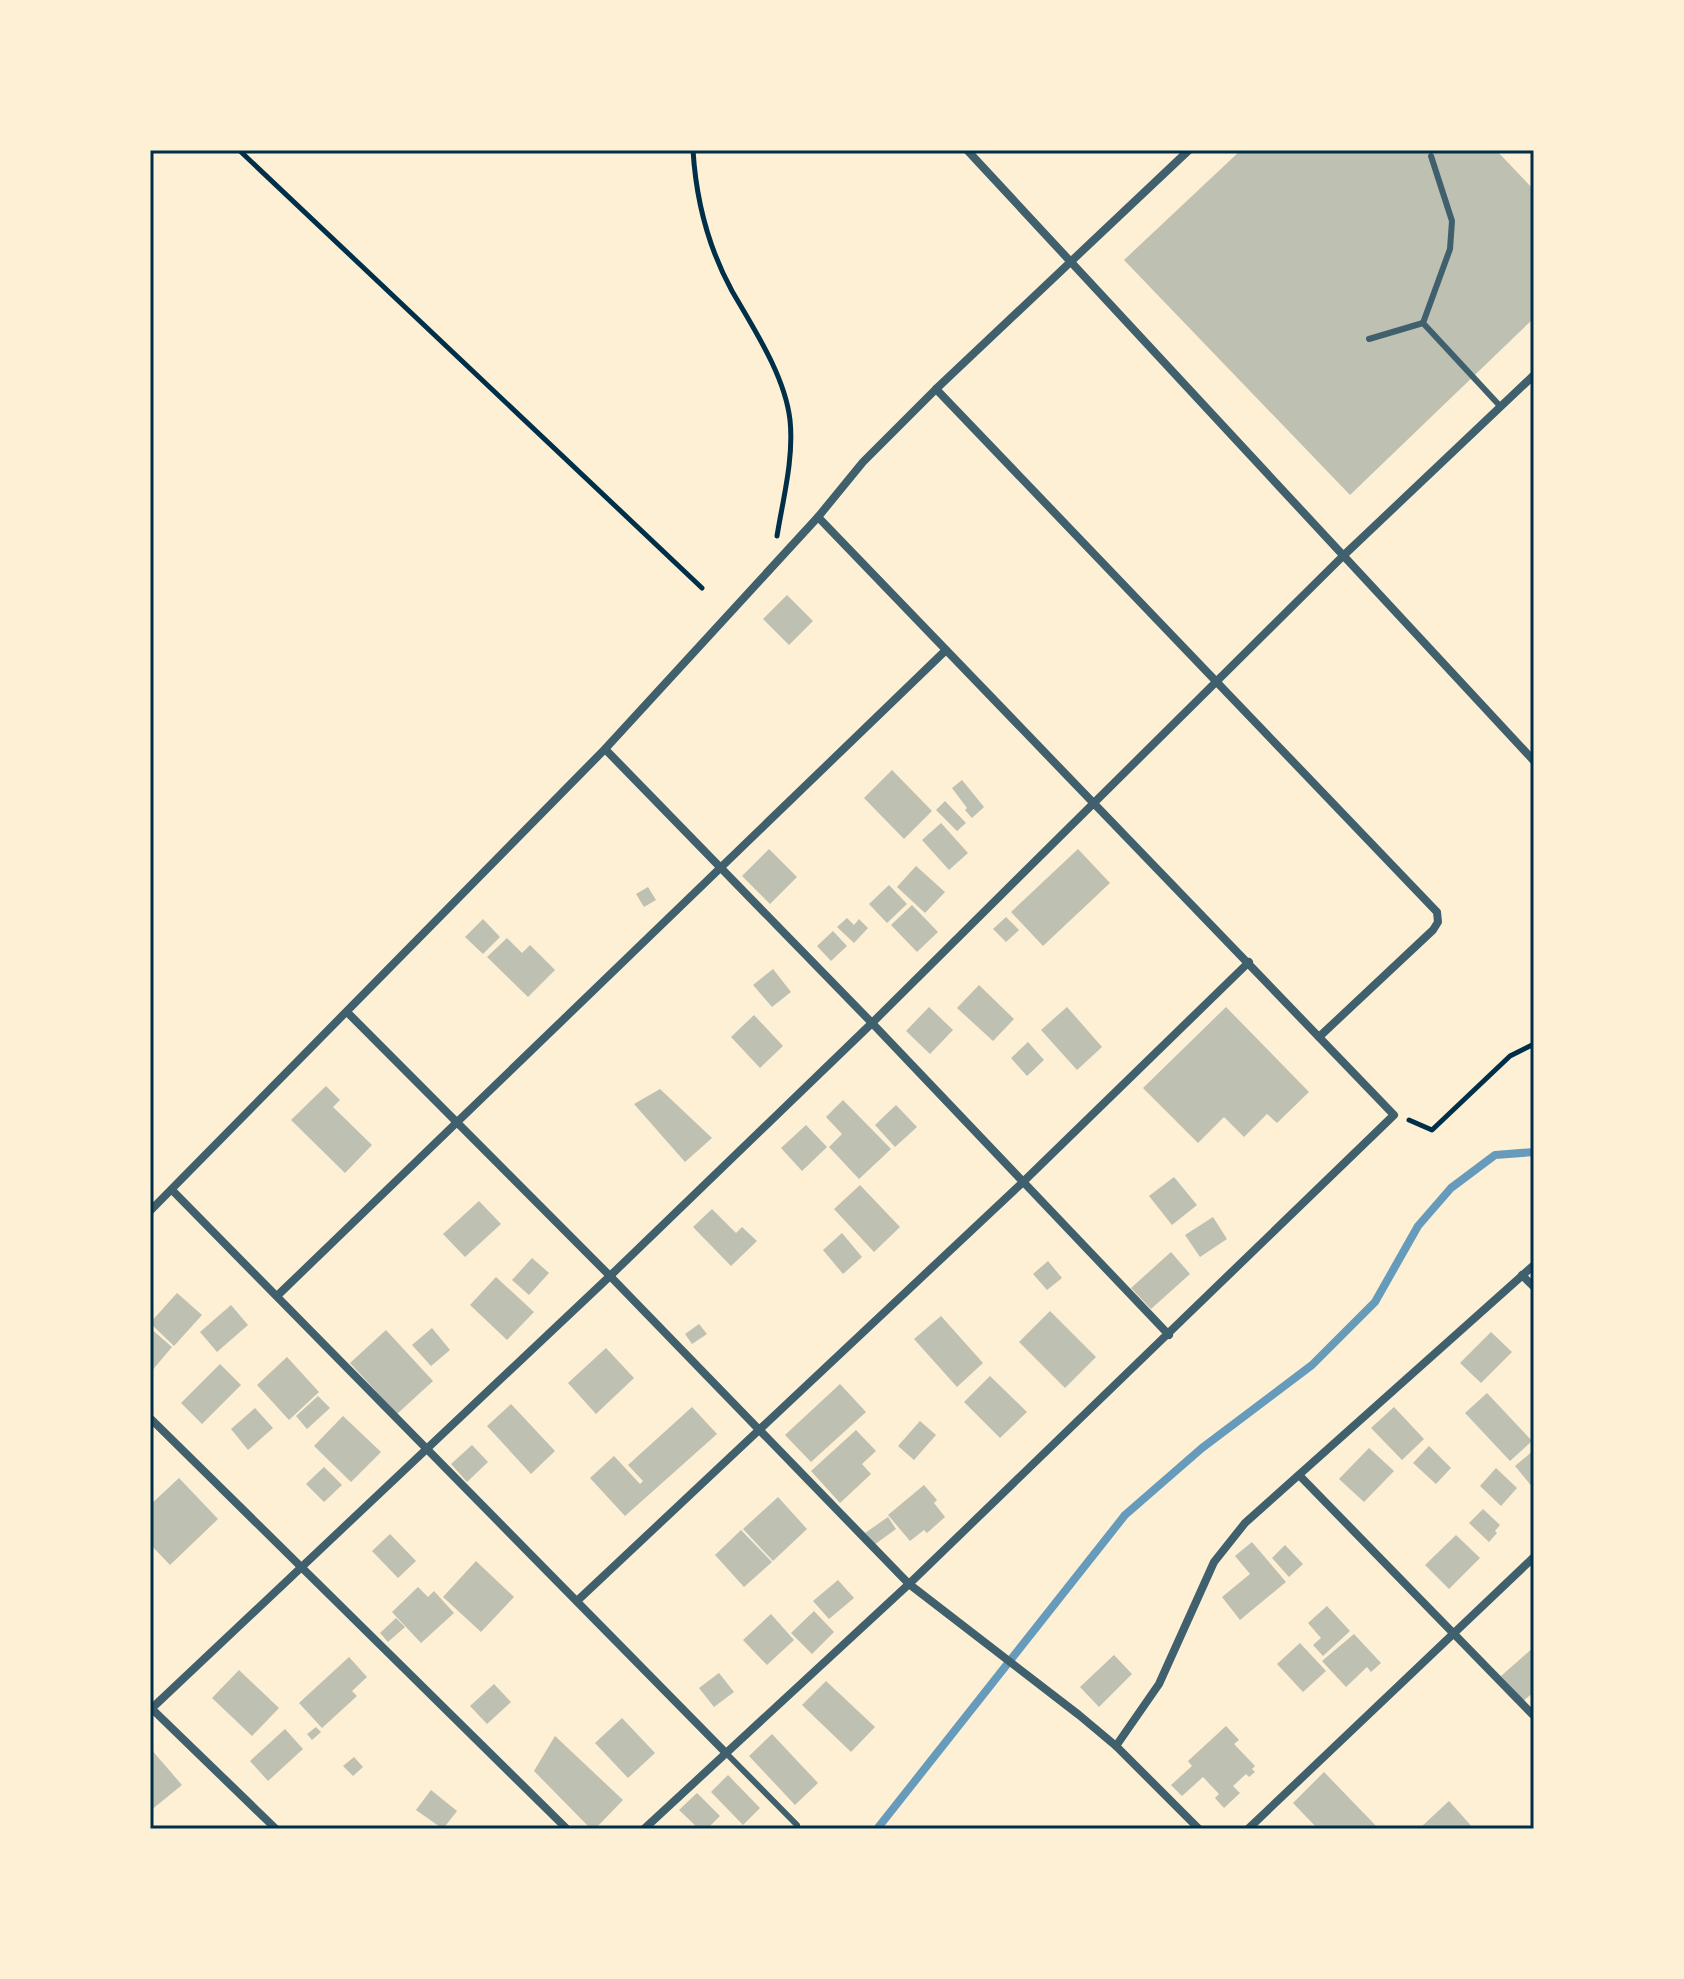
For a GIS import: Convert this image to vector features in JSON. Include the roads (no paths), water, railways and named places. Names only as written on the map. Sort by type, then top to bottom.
[{"type":"street","points":[[967,150],[1534,761]]},
{"type":"street","points":[[150,1211],[605,749],[818,517],[863,462],[1189,150]]},
{"type":"street","points":[[276,1829],[150,1708],[610,1276],[872,1023],[1343,556],[1534,375]]},
{"type":"street","points":[[936,389],[1430,901],[1437,912],[1438,922],[1433,930],[1319,1037]]},
{"type":"street","points":[[644,1829],[909,1584],[1394,1115],[1096,802],[818,517]]},
{"type":"street","points":[[278,1295],[946,650]]},
{"type":"street","points":[[605,749],[1169,1335]]},
{"type":"street","points":[[577,1601],[1023,1182],[1249,962]]},
{"type":"street","points":[[347,1012],[610,1276],[909,1584],[1116,1746],[1199,1829]]},
{"type":"street","points":[[172,1190],[726,1753]]},
{"type":"street","points":[[1116,1746],[1159,1684],[1214,1562],[1245,1523],[1534,1265]]},
{"type":"street","points":[[1522,1275],[1534,1287]]},
{"type":"street","points":[[150,1418],[567,1829]]},
{"type":"street","points":[[1299,1475],[1534,1716]]},
{"type":"street","points":[[1248,1829],[1534,1557]]},
{"type":"lane","points":[[1423,323],[1450,249],[1452,221],[1431,156]]},
{"type":"lane","points":[[1369,339],[1423,323]]},
{"type":"lane","points":[[1423,323],[1500,406]]},
{"type":"lane","points":[[726,1753],[797,1825]]},
{"type":"waterway","points":[[877,1829],[1125,1515],[1202,1448],[1312,1365],[1375,1302],[1418,1226],[1451,1188],[1495,1155],[1534,1152]]}]
